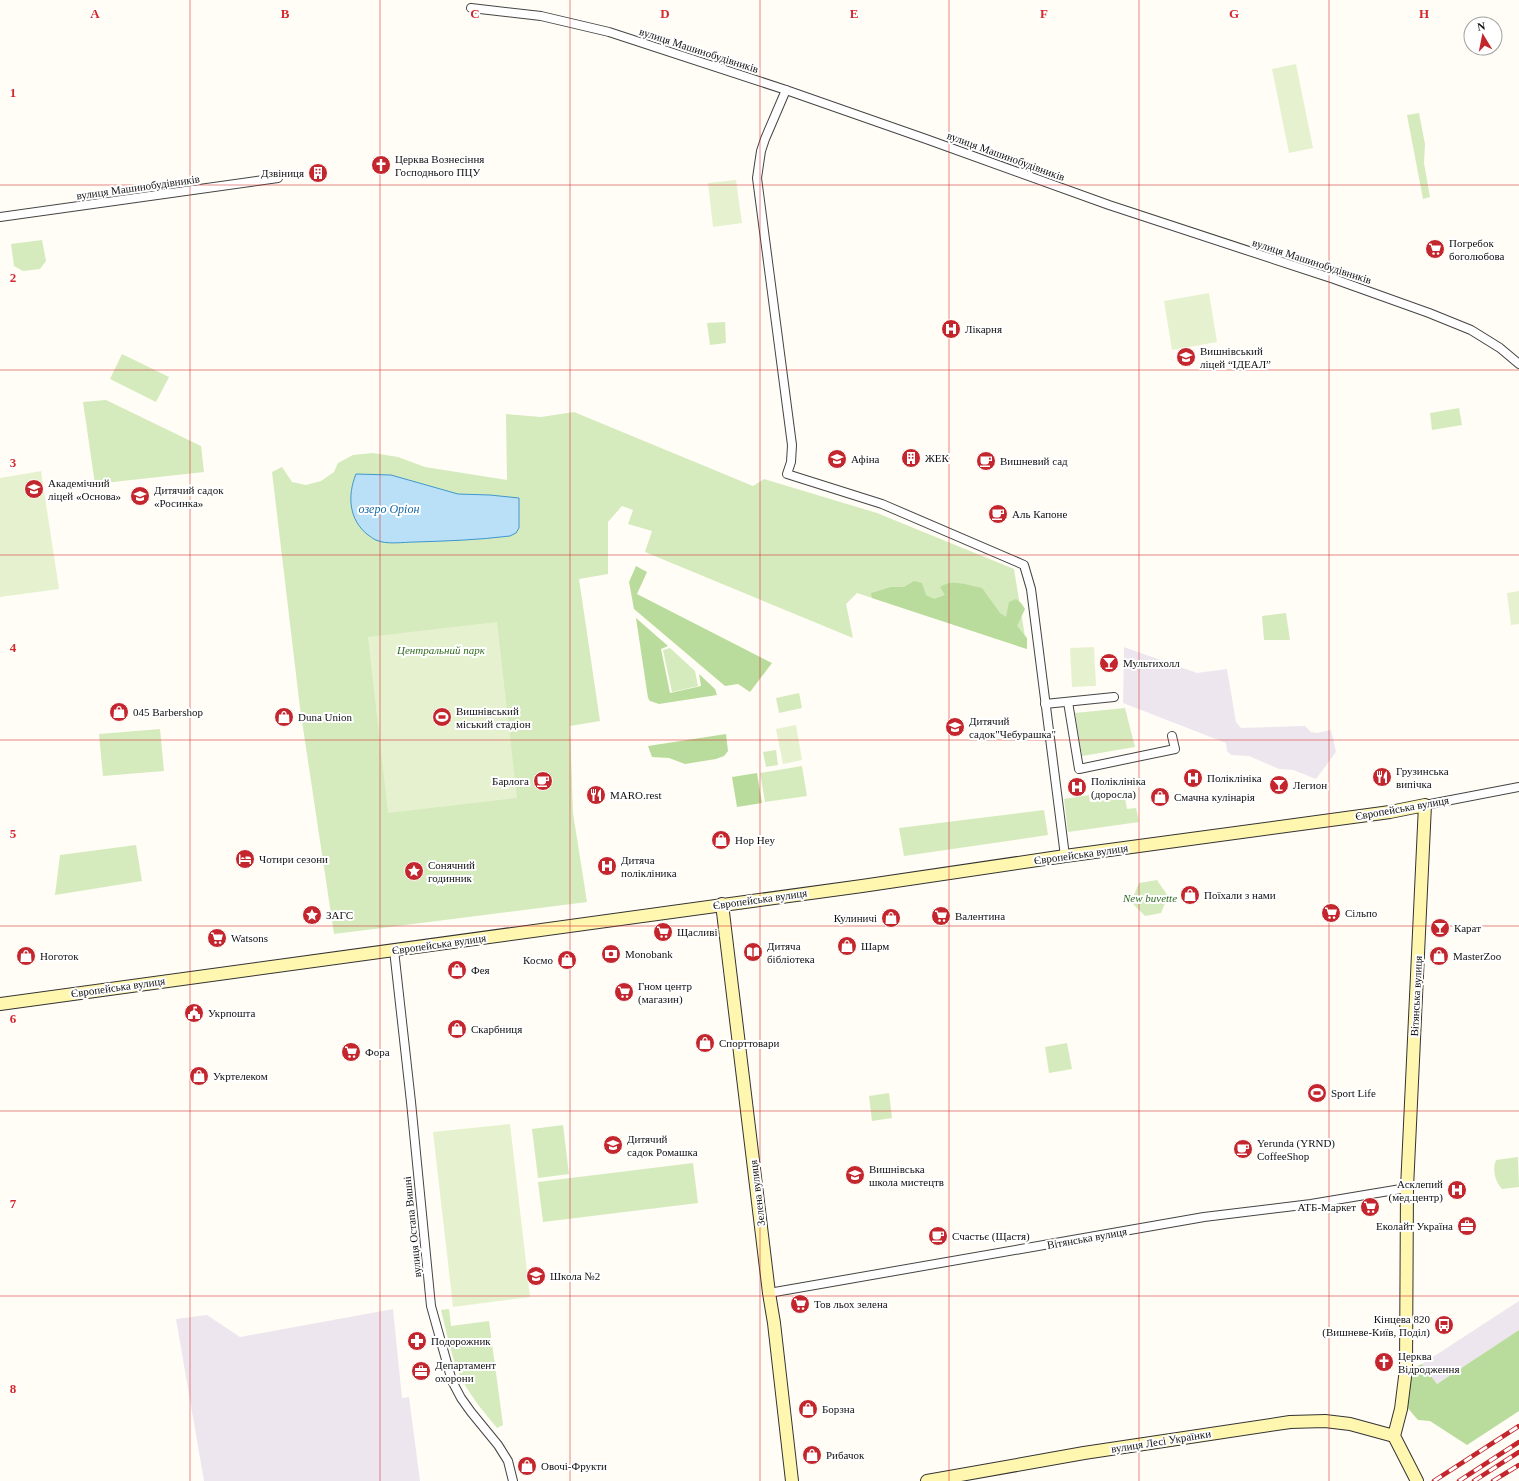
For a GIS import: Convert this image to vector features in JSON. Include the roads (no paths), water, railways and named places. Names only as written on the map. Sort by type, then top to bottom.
[{"type":"street","name":"вулиця Машинобудівників","points":[[471,8],[541,16],[609,32],[786,90],[1109,205],[1334,279],[1429,313],[1471,330],[1500,348],[1519,364]]},
{"type":"street","points":[[786,90],[761,151],[757,178],[792,445],[791,462],[787,474],[882,504],[1024,566],[1031,588],[1065,856]]},
{"type":"street","name":"вулиця Машинобудівників","points":[[0,217],[278,178]]},
{"type":"street","points":[[1045,704],[1114,697]]},
{"type":"street","points":[[1068,702],[1079,769],[1175,750],[1172,736]]},
{"type":"street","name":"Європейська вулиця","points":[[0,1004],[1390,812],[1519,787]]},
{"type":"street","name":"Вітянська вулиця","points":[[1394,1436],[1401,1409],[1406,1369],[1407,1188],[1425,805]]},
{"type":"street","name":"Зелена вулиця","points":[[722,904],[792,1481]]},
{"type":"street","name":"вулиця Остапа Вишні","points":[[394,950],[412,1102],[431,1306],[452,1381],[461,1398],[498,1445],[508,1461],[513,1481]]},
{"type":"street","name":"Вітянська вулиця","points":[[769,1293],[1204,1217],[1304,1205],[1407,1188]]},
{"type":"street","name":"вулиця Лесі Українки","points":[[927,1481],[1084,1453],[1290,1422],[1325,1421],[1350,1424],[1394,1436]]},
{"type":"street","points":[[1394,1436],[1416,1480]]},
{"type":"water","name":"озеро Оріон","points":[[356,474],[391,475],[458,494],[519,498],[519,528],[516,533],[510,536],[462,540],[395,543],[380,542],[368,535],[362,529],[353,515],[351,491]]},
{"type":"railway","points":[[1434,1481],[1519,1426]]},
{"type":"railway","points":[[1459,1481],[1519,1442]]},
{"type":"railway","points":[[1474,1481],[1519,1452]]},
{"type":"railway","points":[[1493,1481],[1519,1465]]},
{"type":"place","name":"Церква Вознесіння Господнього ПЦУ","points":[[381,165]]},
{"type":"place","name":"Дзвіниця","points":[[318,173]]},
{"type":"place","name":"Погребок боголюбова","points":[[1435,249]]},
{"type":"place","name":"Лікарня","points":[[951,329]]},
{"type":"place","name":"Вишнівський ліцей “ІДЕАЛ”","points":[[1186,357]]},
{"type":"place","name":"ЖЕК","points":[[911,458]]},
{"type":"place","name":"Афіна","points":[[837,459]]},
{"type":"place","name":"Вишневий сад","points":[[986,461]]},
{"type":"place","name":"Академічний ліцей «Основа»","points":[[34,489]]},
{"type":"place","name":"Дитячий садок «Росинка»","points":[[140,496]]},
{"type":"place","name":"Аль Капоне","points":[[998,514]]},
{"type":"place","name":"Мультихолл","points":[[1109,663]]},
{"type":"place","name":"045 Barbershop","points":[[119,712]]},
{"type":"place","name":"Duna Union","points":[[284,717]]},
{"type":"place","name":"Вишнівський міський стадіон","points":[[442,717]]},
{"type":"place","name":"Дитячий садок\"Чебурашка\"","points":[[955,727]]},
{"type":"place","name":"Грузинська випічка","points":[[1382,777]]},
{"type":"place","name":"Поліклініка","points":[[1193,778]]},
{"type":"place","name":"Барлога","points":[[543,781]]},
{"type":"place","name":"Легион","points":[[1279,785]]},
{"type":"place","name":"Поліклініка (доросла)","points":[[1077,787]]},
{"type":"place","name":"MARO.rest","points":[[596,795]]},
{"type":"place","name":"Смачна кулінарія","points":[[1160,797]]},
{"type":"place","name":"Hop Hey","points":[[721,840]]},
{"type":"place","name":"Чотири сезони","points":[[245,859]]},
{"type":"place","name":"Дитяча полікліника","points":[[607,866]]},
{"type":"place","name":"Сонячний годинник","points":[[414,871]]},
{"type":"place","name":"Поїхали з нами","points":[[1190,895]]},
{"type":"place","name":"Сільпо","points":[[1331,913]]},
{"type":"place","name":"ЗАГС","points":[[312,915]]},
{"type":"place","name":"Валентина","points":[[941,916]]},
{"type":"place","name":"Кулиничі","points":[[891,918]]},
{"type":"place","name":"Карат","points":[[1440,928]]},
{"type":"place","name":"Щасливі","points":[[663,932]]},
{"type":"place","name":"Watsons","points":[[217,938]]},
{"type":"place","name":"Шарм","points":[[847,946]]},
{"type":"place","name":"Дитяча бібліотека","points":[[753,952]]},
{"type":"place","name":"Monobank","points":[[611,954]]},
{"type":"place","name":"Ноготок","points":[[26,956]]},
{"type":"place","name":"MasterZoo","points":[[1439,956]]},
{"type":"place","name":"Космо","points":[[567,960]]},
{"type":"place","name":"Фея","points":[[457,970]]},
{"type":"place","name":"Гном центр (магазин)","points":[[624,992]]},
{"type":"place","name":"Укрпошта","points":[[194,1013]]},
{"type":"place","name":"Скарбниця","points":[[457,1029]]},
{"type":"place","name":"Спорттовари","points":[[705,1043]]},
{"type":"place","name":"Фора","points":[[351,1052]]},
{"type":"place","name":"Укртелеком","points":[[199,1076]]},
{"type":"place","name":"Sport Life","points":[[1317,1093]]},
{"type":"place","name":"Дитячий садок Ромашка","points":[[613,1145]]},
{"type":"place","name":"Yerunda (YRND) CoffeeShop","points":[[1243,1149]]},
{"type":"place","name":"Вишнівська школа мистецтв","points":[[855,1175]]},
{"type":"place","name":"Асклепий (мед.центр)","points":[[1457,1190]]},
{"type":"place","name":"АТБ-Маркет","points":[[1370,1207]]},
{"type":"place","name":"Еколайт Україна","points":[[1467,1226]]},
{"type":"place","name":"Счастьє (Щастя)","points":[[938,1236]]},
{"type":"place","name":"Школа №2","points":[[536,1276]]},
{"type":"place","name":"Тов льох зелена","points":[[800,1304]]},
{"type":"place","name":"Кінцева 820 (Вишневе-Київ, Поділ)","points":[[1444,1325]]},
{"type":"place","name":"Подорожник","points":[[417,1341]]},
{"type":"place","name":"Церква Відродження","points":[[1384,1362]]},
{"type":"place","name":"Департамент охорони","points":[[421,1371]]},
{"type":"place","name":"Борзна","points":[[808,1409]]},
{"type":"place","name":"Рибачок","points":[[812,1455]]},
{"type":"place","name":"Овочі-Фрукти","points":[[527,1466]]},
{"type":"park label","name":"Центральний парк","points":[[441,650]]},
{"type":"park label","name":"New buvette","points":[[1150,898]]}]
